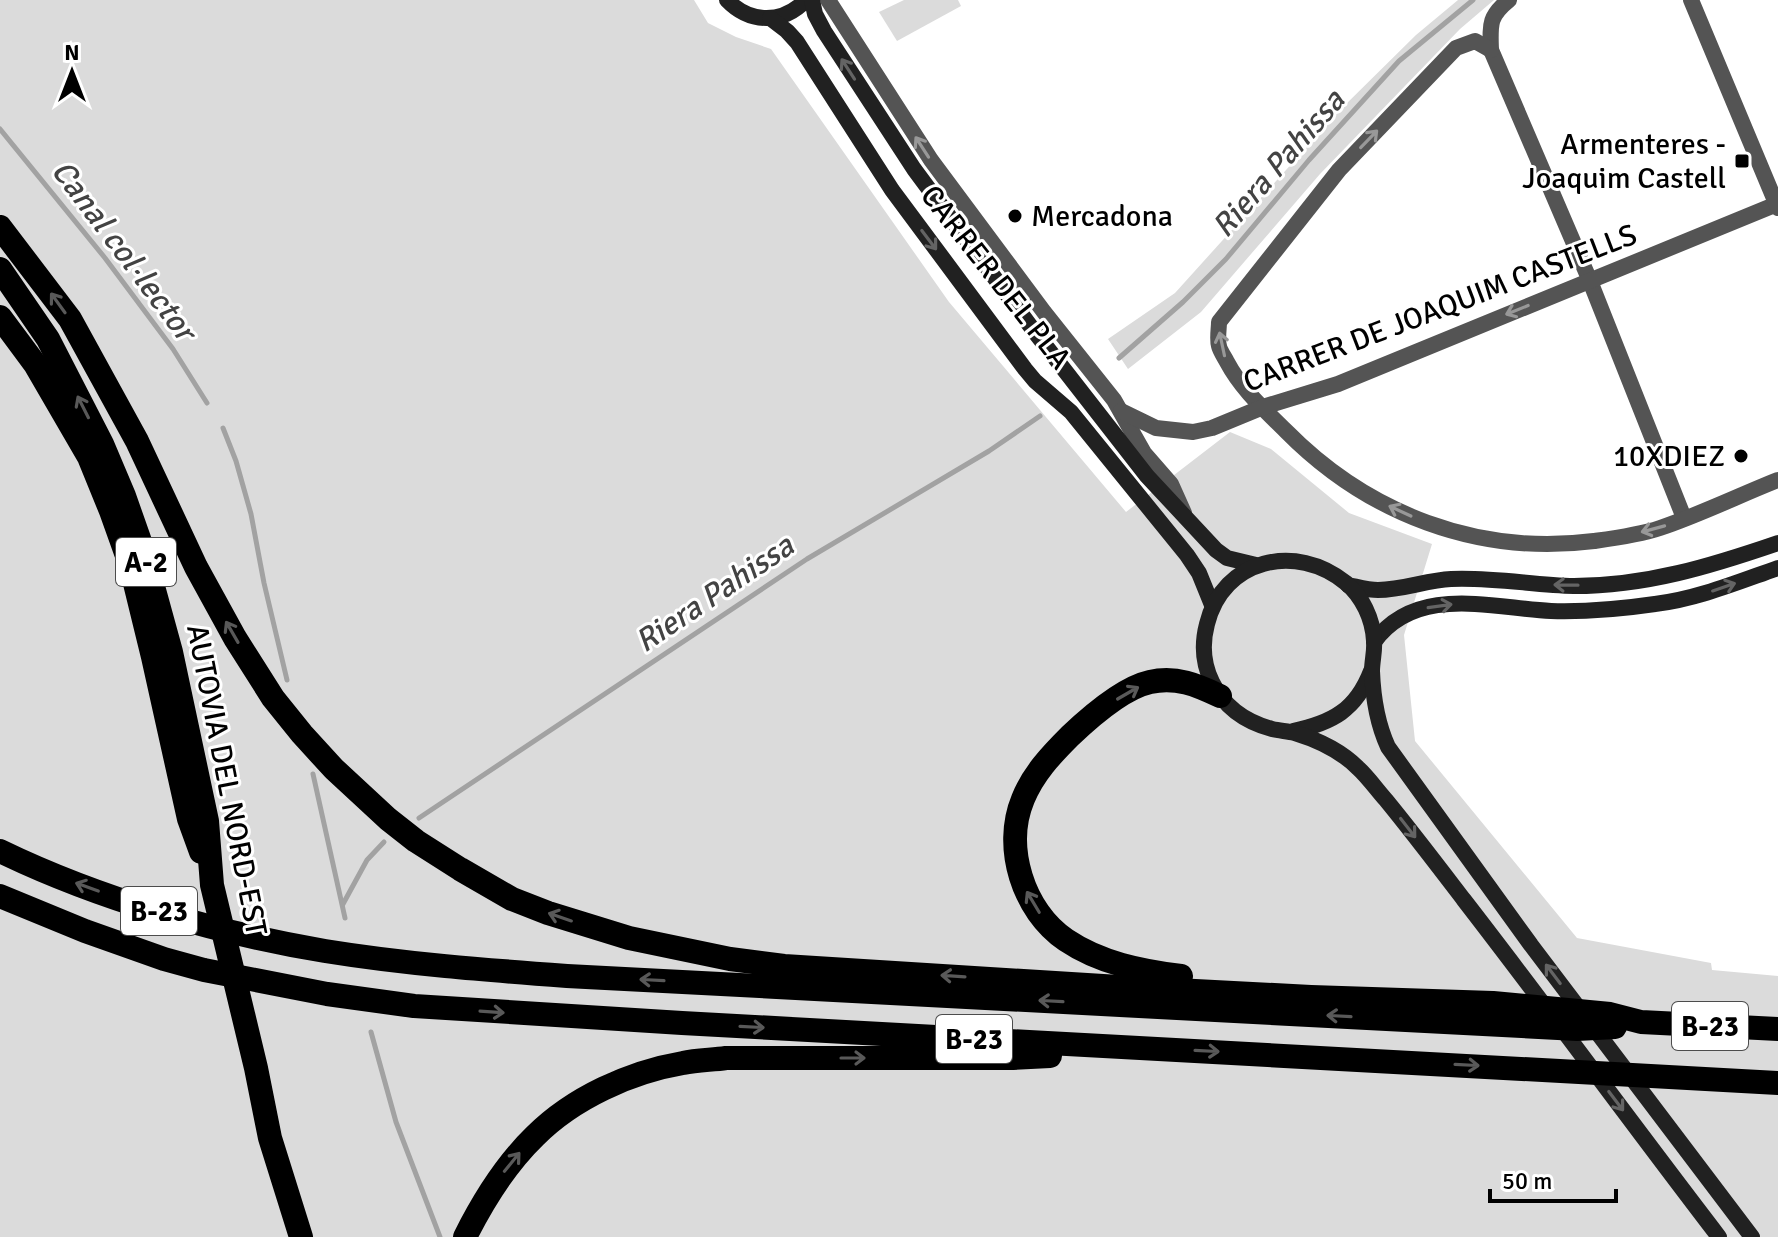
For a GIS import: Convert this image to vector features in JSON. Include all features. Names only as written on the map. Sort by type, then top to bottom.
[{"type":"highway","points":[[0,227],[70,319],[137,441],[196,567],[273,698],[334,769],[388,819],[416,841],[512,899],[629,938],[730,959],[784,966],[1311,997],[1441,1011],[1493,1003],[1610,1021]]},
{"type":"highway","name":"AUTOVIA DEL NORD-EST","points":[[0,269],[48,339],[102,444],[143,550],[171,652],[207,821],[212,885],[270,1138],[301,1237]]},
{"type":"highway","name":"A-2","points":[[0,317],[35,364],[89,457],[131,567],[189,819],[212,885]]},
{"type":"highway","points":[[1220,696],[1185,681],[1150,682],[1131,690],[1103,709],[1050,756],[1023,800],[1016,833],[1020,875],[1027,894],[1040,914],[1062,938],[1080,949],[1128,967],[1179,975],[1311,985],[1441,1011]]},
{"type":"highway","name":"B-23","points":[[0,851],[79,884],[214,928],[324,951],[410,963],[567,976],[1441,1011],[1577,1029],[1610,1021],[1778,1029]]},
{"type":"highway","name":"B-23","points":[[4,899],[85,931],[190,966],[327,994],[414,1006],[1778,1083]]},
{"type":"highway","points":[[467,1232],[501,1175],[551,1121],[615,1084],[663,1068],[726,1058],[1013,1058],[1160,1048]]},
{"type":"main road","points":[[727,0],[744,13],[770,18],[788,14],[809,0]]},
{"type":"main road","name":"CARRER DEL PLA","points":[[809,0],[824,31],[914,169],[1147,476],[1216,550],[1227,558],[1256,565]]},
{"type":"main road","name":"CARRER DEL PLA","points":[[770,18],[797,42],[892,190],[1035,382],[1071,412],[1187,555],[1199,573],[1212,605]]},
{"type":"main road","points":[[1348,585],[1375,590],[1449,579],[1603,585],[1694,571],[1778,543]]},
{"type":"main road","points":[[1719,1237],[1509,957],[1358,767],[1317,741],[1254,724],[1235,712],[1220,696],[1206,667],[1204,634],[1212,605],[1241,573],[1270,562],[1309,563],[1330,571],[1359,597],[1372,626],[1372,667],[1378,723],[1388,747],[1531,945],[1752,1237]]},
{"type":"main road","points":[[1374,642],[1401,616],[1427,607],[1474,603],[1576,611],[1658,604],[1715,590],[1778,568]]},
{"type":"main road","points":[[1291,732],[1316,727],[1347,708],[1359,694],[1372,667]]},
{"type":"street","name":"CARRER DEL PLA","points":[[828,0],[931,160],[1114,400],[1144,453],[1171,484],[1187,520]]},
{"type":"street","points":[[1509,0],[1495,12],[1490,31],[1491,50],[1590,281],[1684,518]]},
{"type":"street","points":[[1691,0],[1777,206]]},
{"type":"street","points":[[1491,50],[1475,41],[1456,48],[1339,170],[1219,322],[1219,346],[1237,382],[1324,467],[1358,490],[1397,511],[1435,526],[1488,539],[1528,544],[1572,544],[1630,535],[1659,528],[1778,480]]},
{"type":"street","name":"CARRER DE JOAQUIM CASTELLS","points":[[1121,411],[1156,428],[1193,432],[1212,428],[1263,407],[1338,384],[1777,206]]},
{"type":"shaded area","points":[[0,0],[694,0],[708,23],[771,49],[949,302],[1126,512],[1230,432],[1271,449],[1349,513],[1432,544],[1404,635],[1415,741],[1577,938],[1711,963],[1712,970],[1778,976],[1778,1237],[0,1237]]},
{"type":"shaded area","points":[[904,0],[958,0],[961,6],[897,41],[879,12]]},
{"type":"shaded area","points":[[1458,0],[1494,0],[1460,29],[1320,174],[1201,312],[1128,369],[1108,339],[1175,293],[1341,109],[1416,35]]},
{"type":"waterway","name":"Riera Pahissa","points":[[1119,358],[1226,259],[1309,160],[1399,61],[1473,0]]},
{"type":"waterway","name":"Canal col·lector","points":[[0,129],[105,258],[173,349],[207,403]]},
{"type":"waterway","name":"Riera Pahissa","points":[[419,818],[807,559],[989,451],[1040,416]]},
{"type":"waterway","name":"Canal col·lector","points":[[223,428],[251,514],[287,680]]},
{"type":"waterway","name":"Canal col·lector","points":[[313,774],[345,918]]},
{"type":"waterway","name":"Riera Pahissa","points":[[343,904],[367,860],[384,842]]},
{"type":"waterway","name":"Canal col·lector","points":[[371,1032],[396,1122],[440,1237]]},
{"type":"place","name":"Armenteres - Joaquim Castell","points":[[1742,161]]},
{"type":"place","name":"Mercadona","points":[[1015,216]]},
{"type":"place","name":"10XDIEZ","points":[[1741,456]]}]
